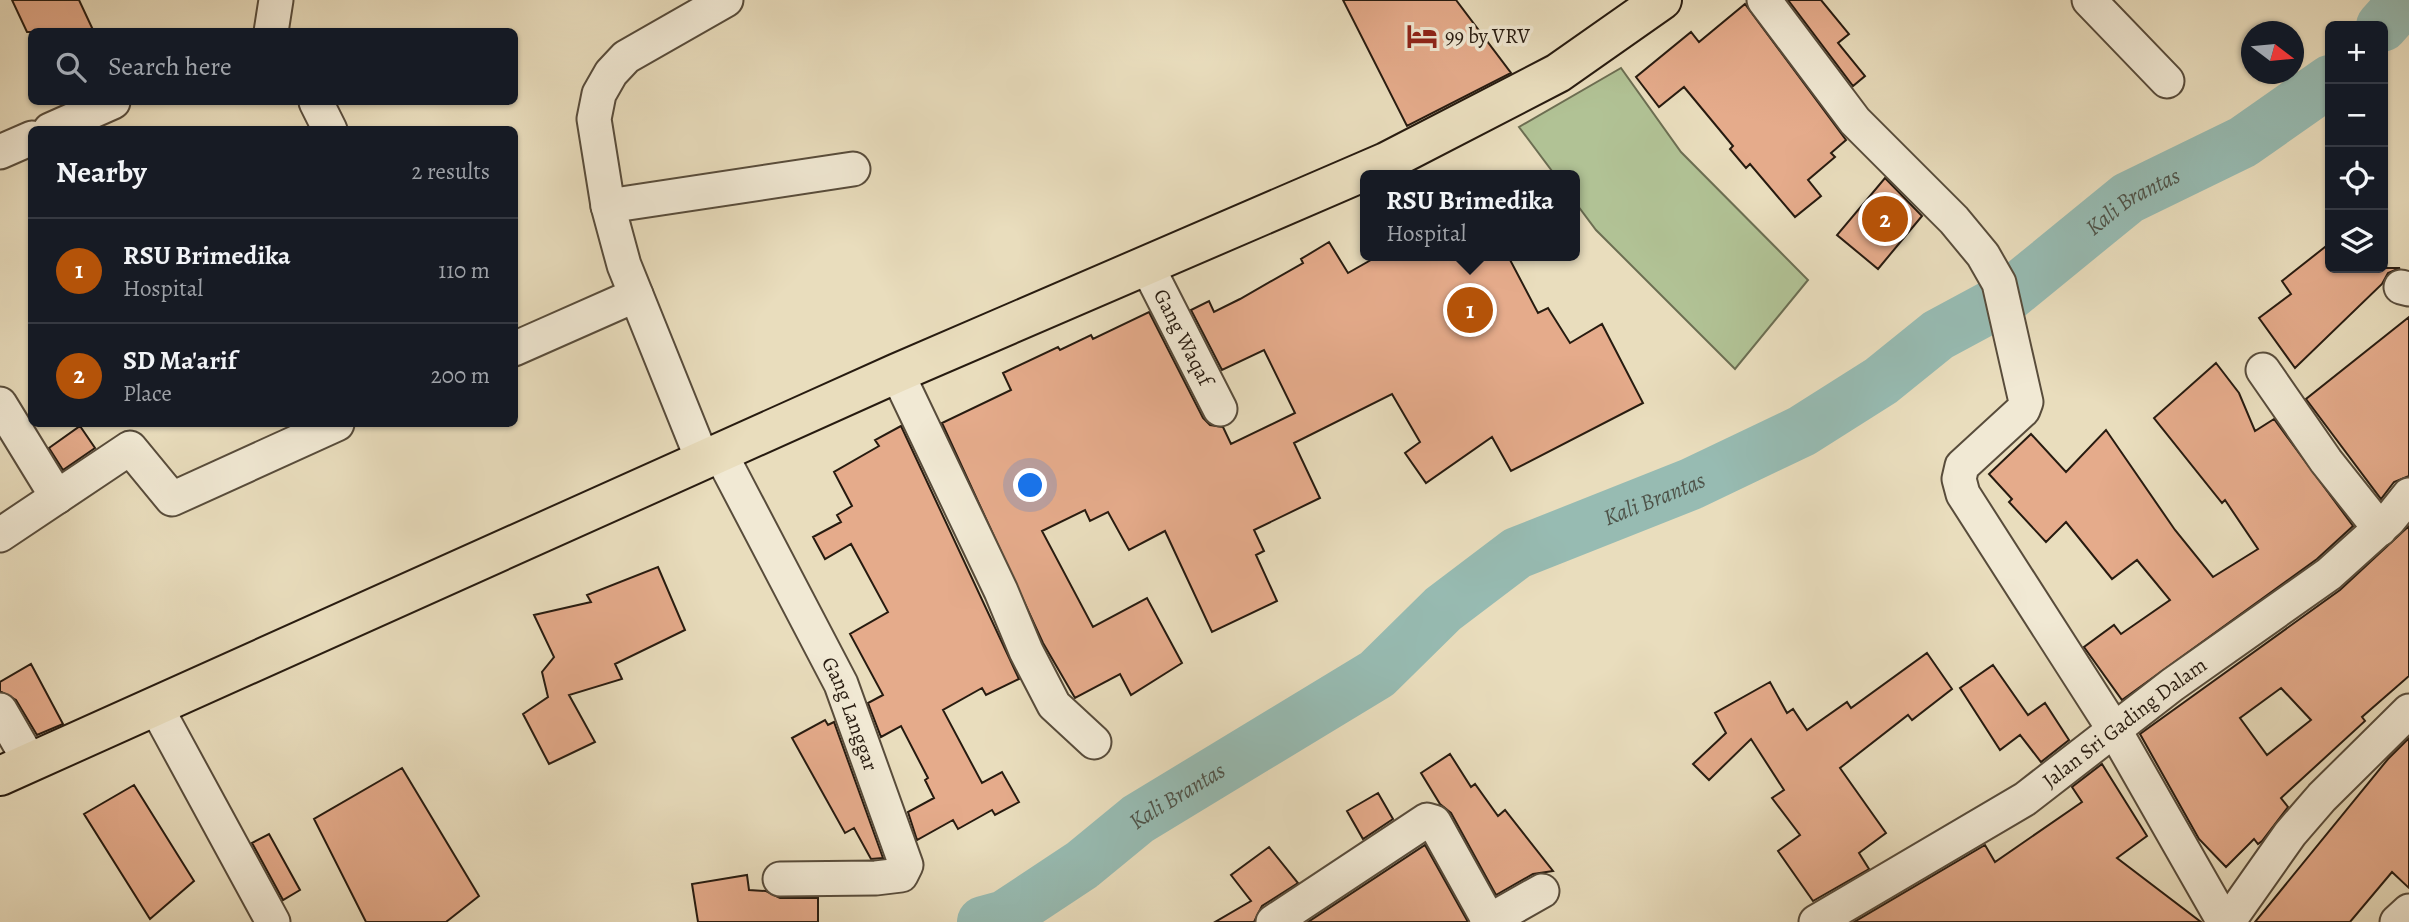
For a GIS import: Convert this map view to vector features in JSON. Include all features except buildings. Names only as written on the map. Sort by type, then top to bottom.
[{"type":"main road","points":[[1367,170],[1558,73],[1662,0]]},
{"type":"main road","points":[[15,769],[897,373],[1360,173]]},
{"type":"street","points":[[272,28],[276,0]]},
{"type":"street","points":[[712,457],[636,295],[608,206],[594,119],[599,94],[611,73],[626,57],[726,0]]},
{"type":"street","points":[[1764,0],[1855,121],[1972,239],[1999,283],[2025,387],[2023,410],[1962,466],[1959,479],[1963,495],[2115,732],[2226,922],[2290,834],[2322,797],[2409,711]]},
{"type":"street","points":[[2089,0],[2167,81]]},
{"type":"street","points":[[59,126],[106,105]]},
{"type":"street","points":[[318,105],[328,126]]},
{"type":"street","points":[[0,152],[28,140]]},
{"type":"street","points":[[608,206],[853,169]]},
{"type":"street","name":"Gang Waqaf","points":[[1146,264],[1220,409]]},
{"type":"street","points":[[518,347],[636,295]]},
{"type":"street","points":[[2263,370],[2326,461],[2380,529]]},
{"type":"street","points":[[897,373],[1054,705],[1094,741]]},
{"type":"street","points":[[0,404],[57,497]]},
{"type":"street","points":[[0,535],[130,448],[172,499],[330,427]]},
{"type":"street","name":"Gang Langgar","points":[[712,457],[841,684],[906,865],[901,875],[876,878],[780,879]]},
{"type":"street","name":"Jalan Sri Gading Dalam","points":[[1816,922],[2025,799],[2115,732],[2172,685],[2329,574],[2380,529],[2409,495]]},
{"type":"street","points":[[156,707],[273,922]]},
{"type":"street","points":[[0,710],[15,769]]},
{"type":"street","points":[[1273,922],[1427,820],[1434,822],[1488,922],[1542,891]]},
{"type":"street","points":[[2397,922],[2409,911]]},
{"type":"green space","points":[[1621,68],[1681,152],[1808,280],[1735,369],[1596,230],[1580,209],[1580,170],[1551,170],[1519,127]]},
{"type":"waterway","name":"Kali Brantas","points":[[2386,21],[2405,0]]},
{"type":"waterway","name":"Kali Brantas","points":[[983,922],[1005,916],[1082,865],[1138,819],[1377,674],[1443,609],[1517,553],[1691,484],[1802,431],[1881,381],[1938,335],[2003,300],[2128,198],[2243,142],[2326,84]]},
{"type":"place","name":"99 by VRV","points":[[1422,36]]},
{"type":"place","name":"SD Ma'arif","points":[[1885,219]]},
{"type":"place","name":"RSU Brimedika","points":[[1470,310]]}]
